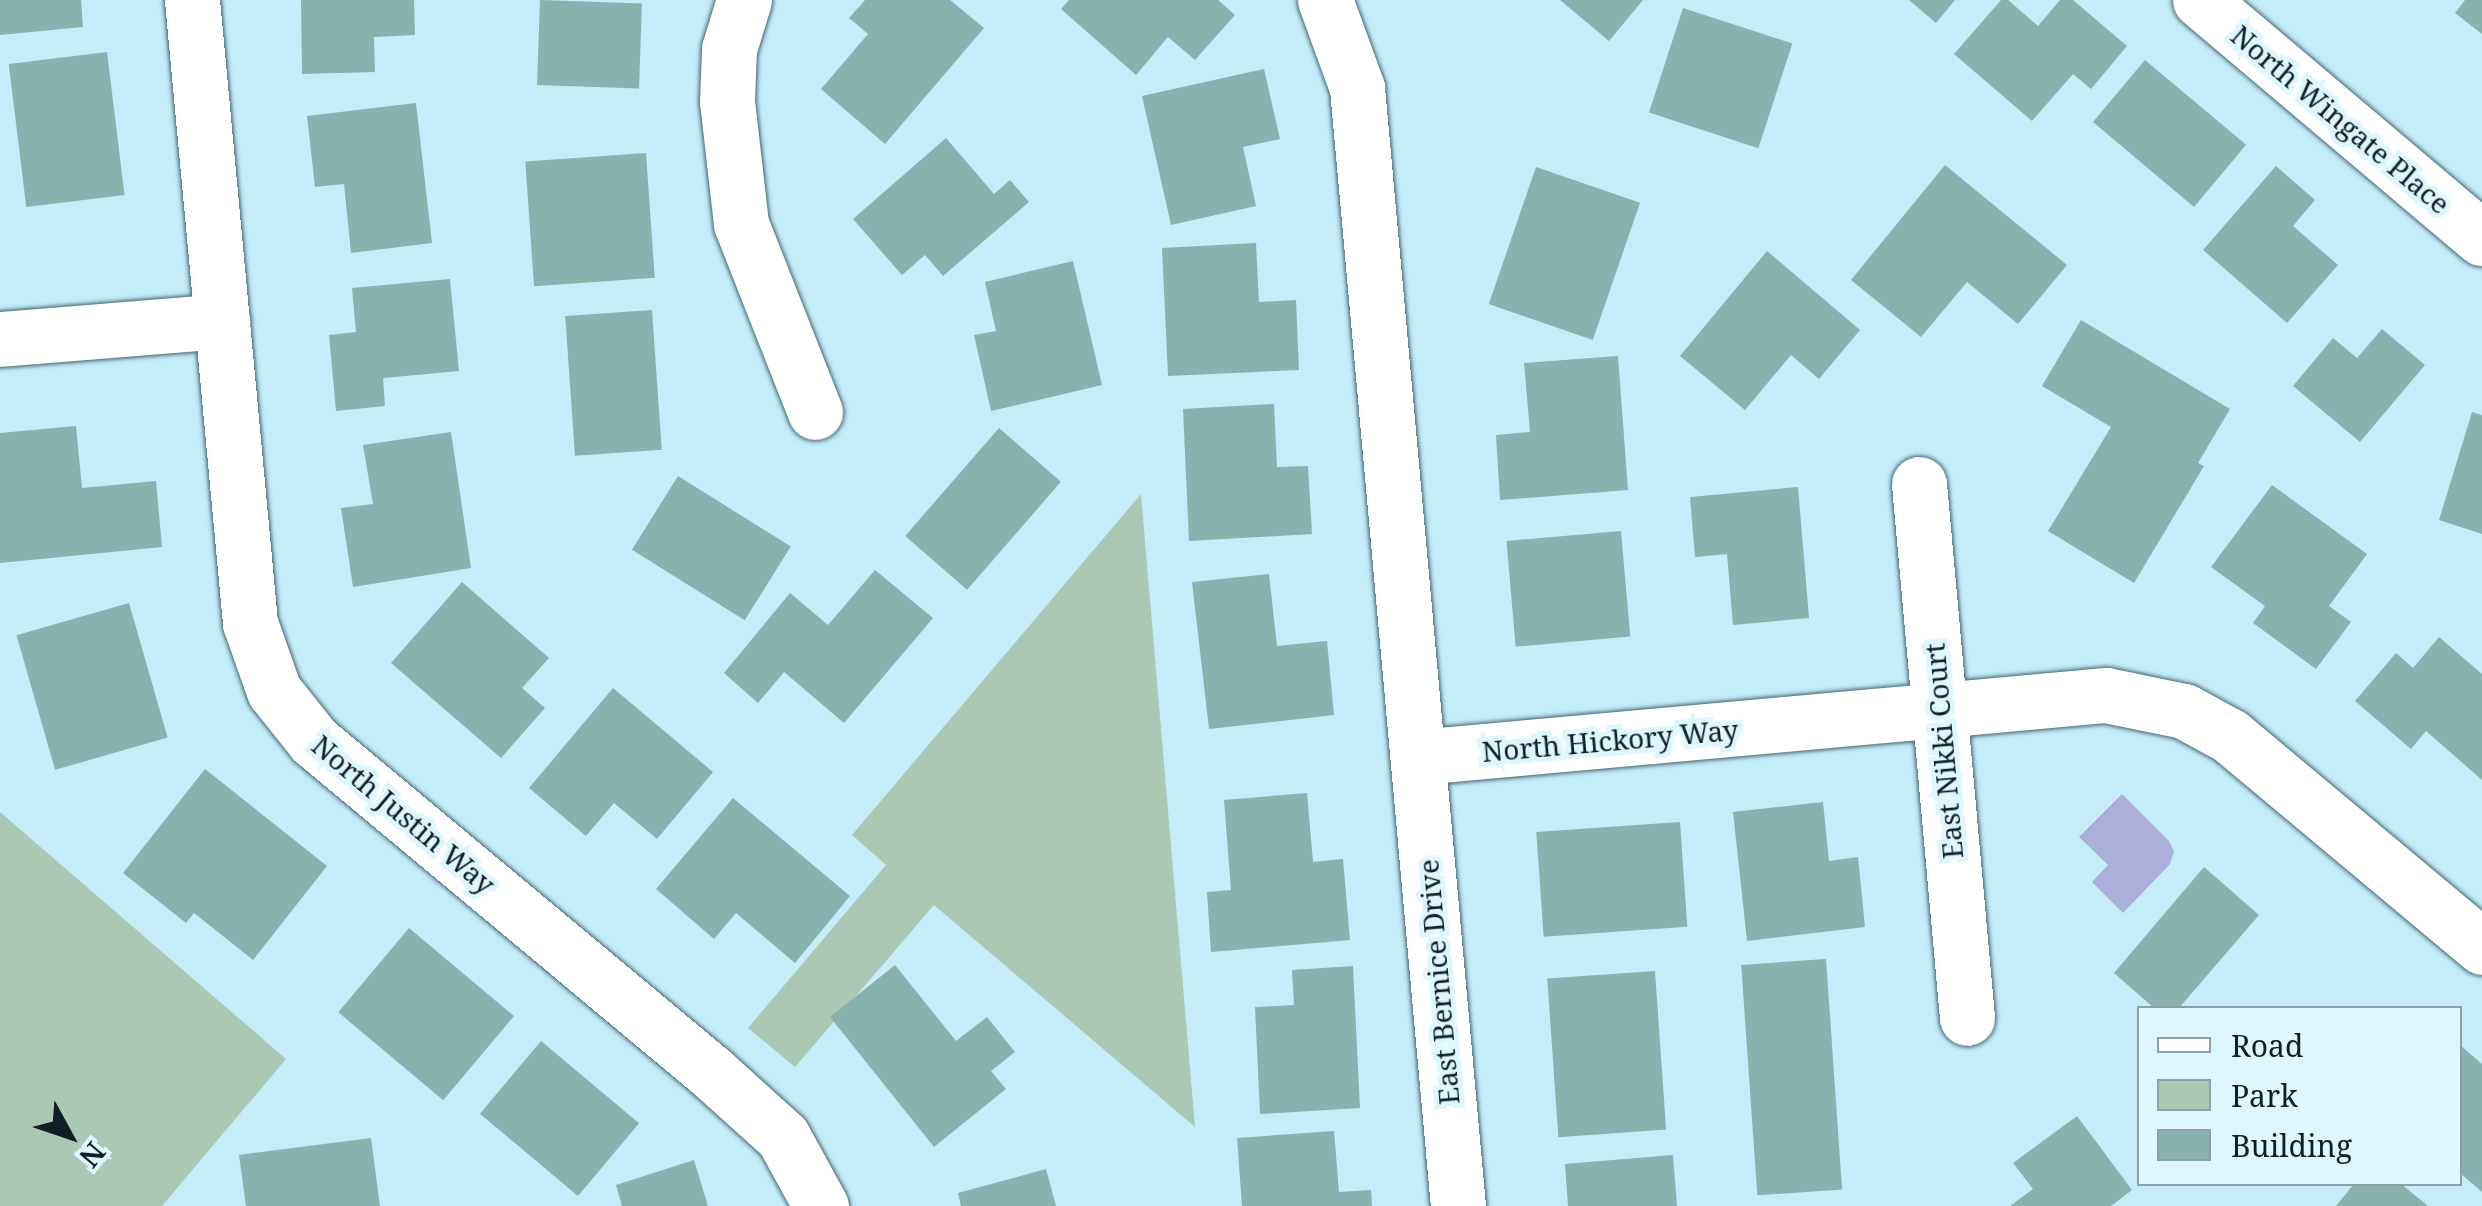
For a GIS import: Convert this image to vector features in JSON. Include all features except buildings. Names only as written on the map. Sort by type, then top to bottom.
[{"type":"street","name":"North Justin Way","points":[[192,0],[250,623],[274,692],[314,742],[710,1070],[783,1137],[820,1206]]},
{"type":"street","points":[[744,0],[729,49],[727,101],[741,224],[815,412]]},
{"type":"street","points":[[1325,0],[1357,88],[1418,757]]},
{"type":"street","name":"North Wingate Place","points":[[2200,0],[2482,238]]},
{"type":"street","points":[[0,339],[222,322]]},
{"type":"street","name":"East Nikki Court","points":[[1919,484],[1967,1018]]},
{"type":"street","name":"North Hickory Way","points":[[1418,757],[2106,696],[2184,711],[2230,736],[2482,947]]},
{"type":"street","name":"East Bernice Drive","points":[[1418,757],[1458,1206]]},
{"type":"green space","points":[[1141,494],[1195,1127],[934,905],[795,1067],[748,1028],[886,865],[852,835]]},
{"type":"green space","points":[[0,812],[286,1059],[162,1206],[0,1206]]},
{"type":"water","points":[[2122,794],[2169,841],[2174,852],[2170,864],[2123,913],[2092,882],[2108,865],[2079,837]]}]
